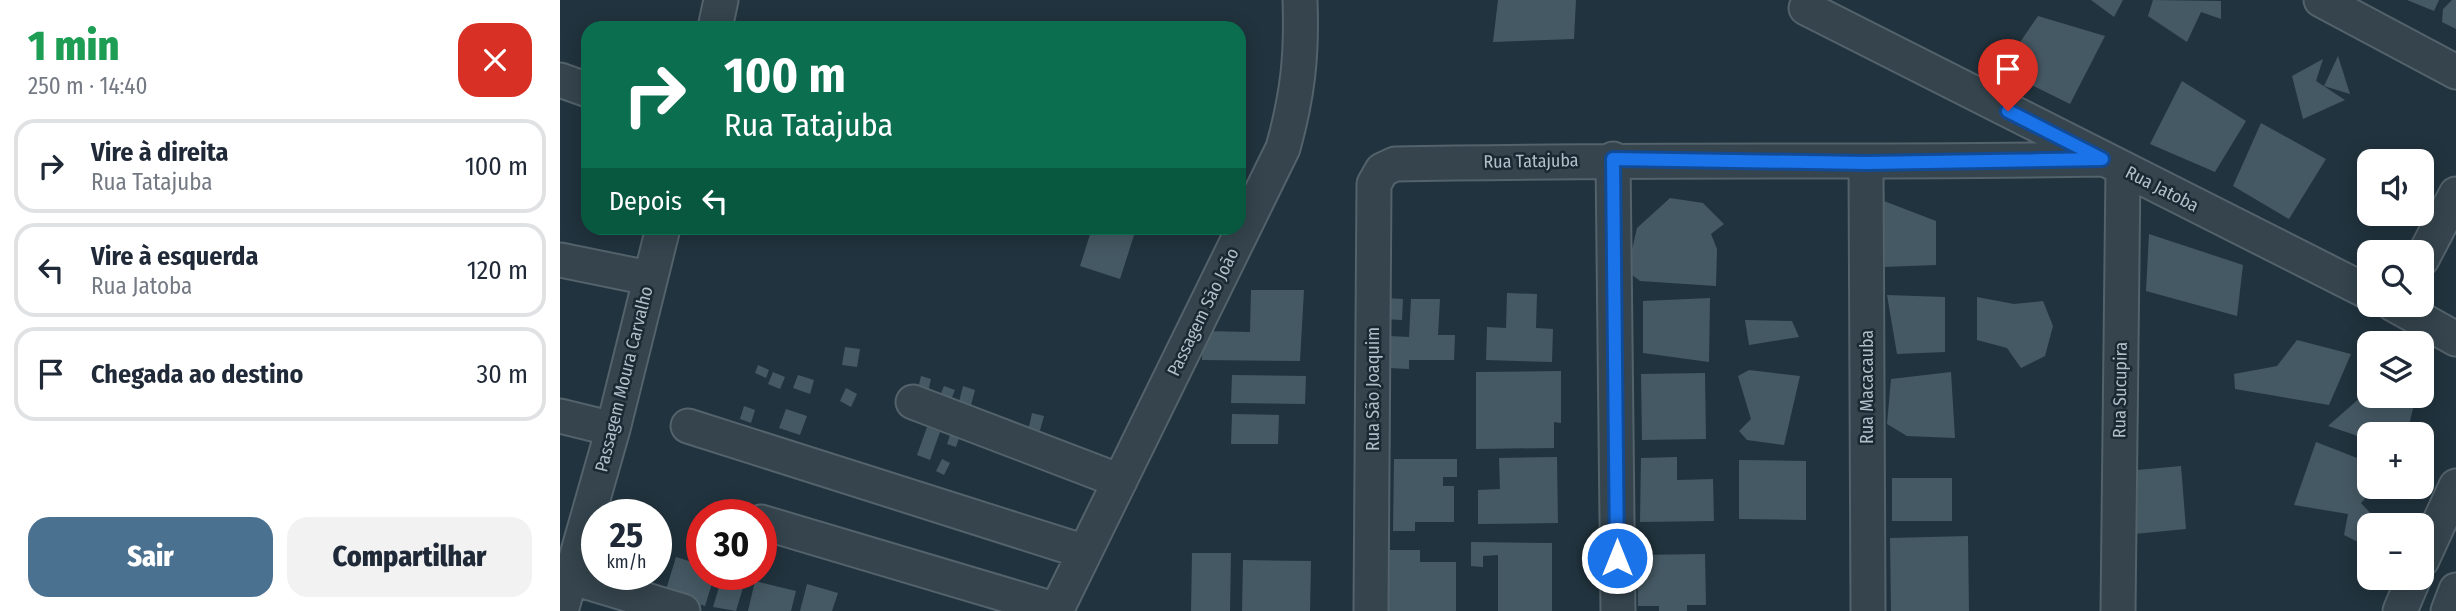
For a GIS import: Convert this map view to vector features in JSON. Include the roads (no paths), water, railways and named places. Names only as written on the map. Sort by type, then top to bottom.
[{"type":"street","points":[[716,21],[721,0]]},
{"type":"street","name":"Passagem São João","points":[[1246,224],[1283,148],[1297,99],[1301,42],[1300,0]]},
{"type":"street","points":[[2321,0],[2456,72]]},
{"type":"street","name":"Rua Jatoba","points":[[1808,4],[2113,165],[2357,286]]},
{"type":"street","points":[[560,80],[581,88]]},
{"type":"street","points":[[1613,159],[1618,611]]},
{"type":"street","name":"Rua Tatajuba","points":[[1381,170],[1395,164],[1613,159],[2113,165]]},
{"type":"street","name":"Rua Macacauba","points":[[1866,163],[1868,611]]},
{"type":"street","name":"Rua Sucupira","points":[[2113,165],[2118,611]]},
{"type":"street","name":"Rua São Joaquim","points":[[1371,611],[1374,184],[1381,170]]},
{"type":"street","points":[[2432,240],[2456,194]]},
{"type":"street","name":"Passagem Moura Carvalho","points":[[561,611],[566,575],[613,429],[661,235]]},
{"type":"street","name":"Passagem São João","points":[[1057,610],[1240,235]]},
{"type":"street","points":[[560,260],[649,278]]},
{"type":"street","name":"Rua Jatoba","points":[[2417,317],[2456,339]]},
{"type":"street","points":[[913,402],[1120,481]]},
{"type":"street","points":[[560,416],[613,429]]},
{"type":"street","points":[[688,426],[1085,552]]},
{"type":"street","points":[[2434,534],[2456,486]]},
{"type":"street","points":[[777,527],[935,571],[1057,610]]},
{"type":"street","points":[[566,575],[683,611]]},
{"type":"street","points":[[2400,611],[2409,590]]},
{"type":"street","points":[[2448,611],[2456,590]]}]
